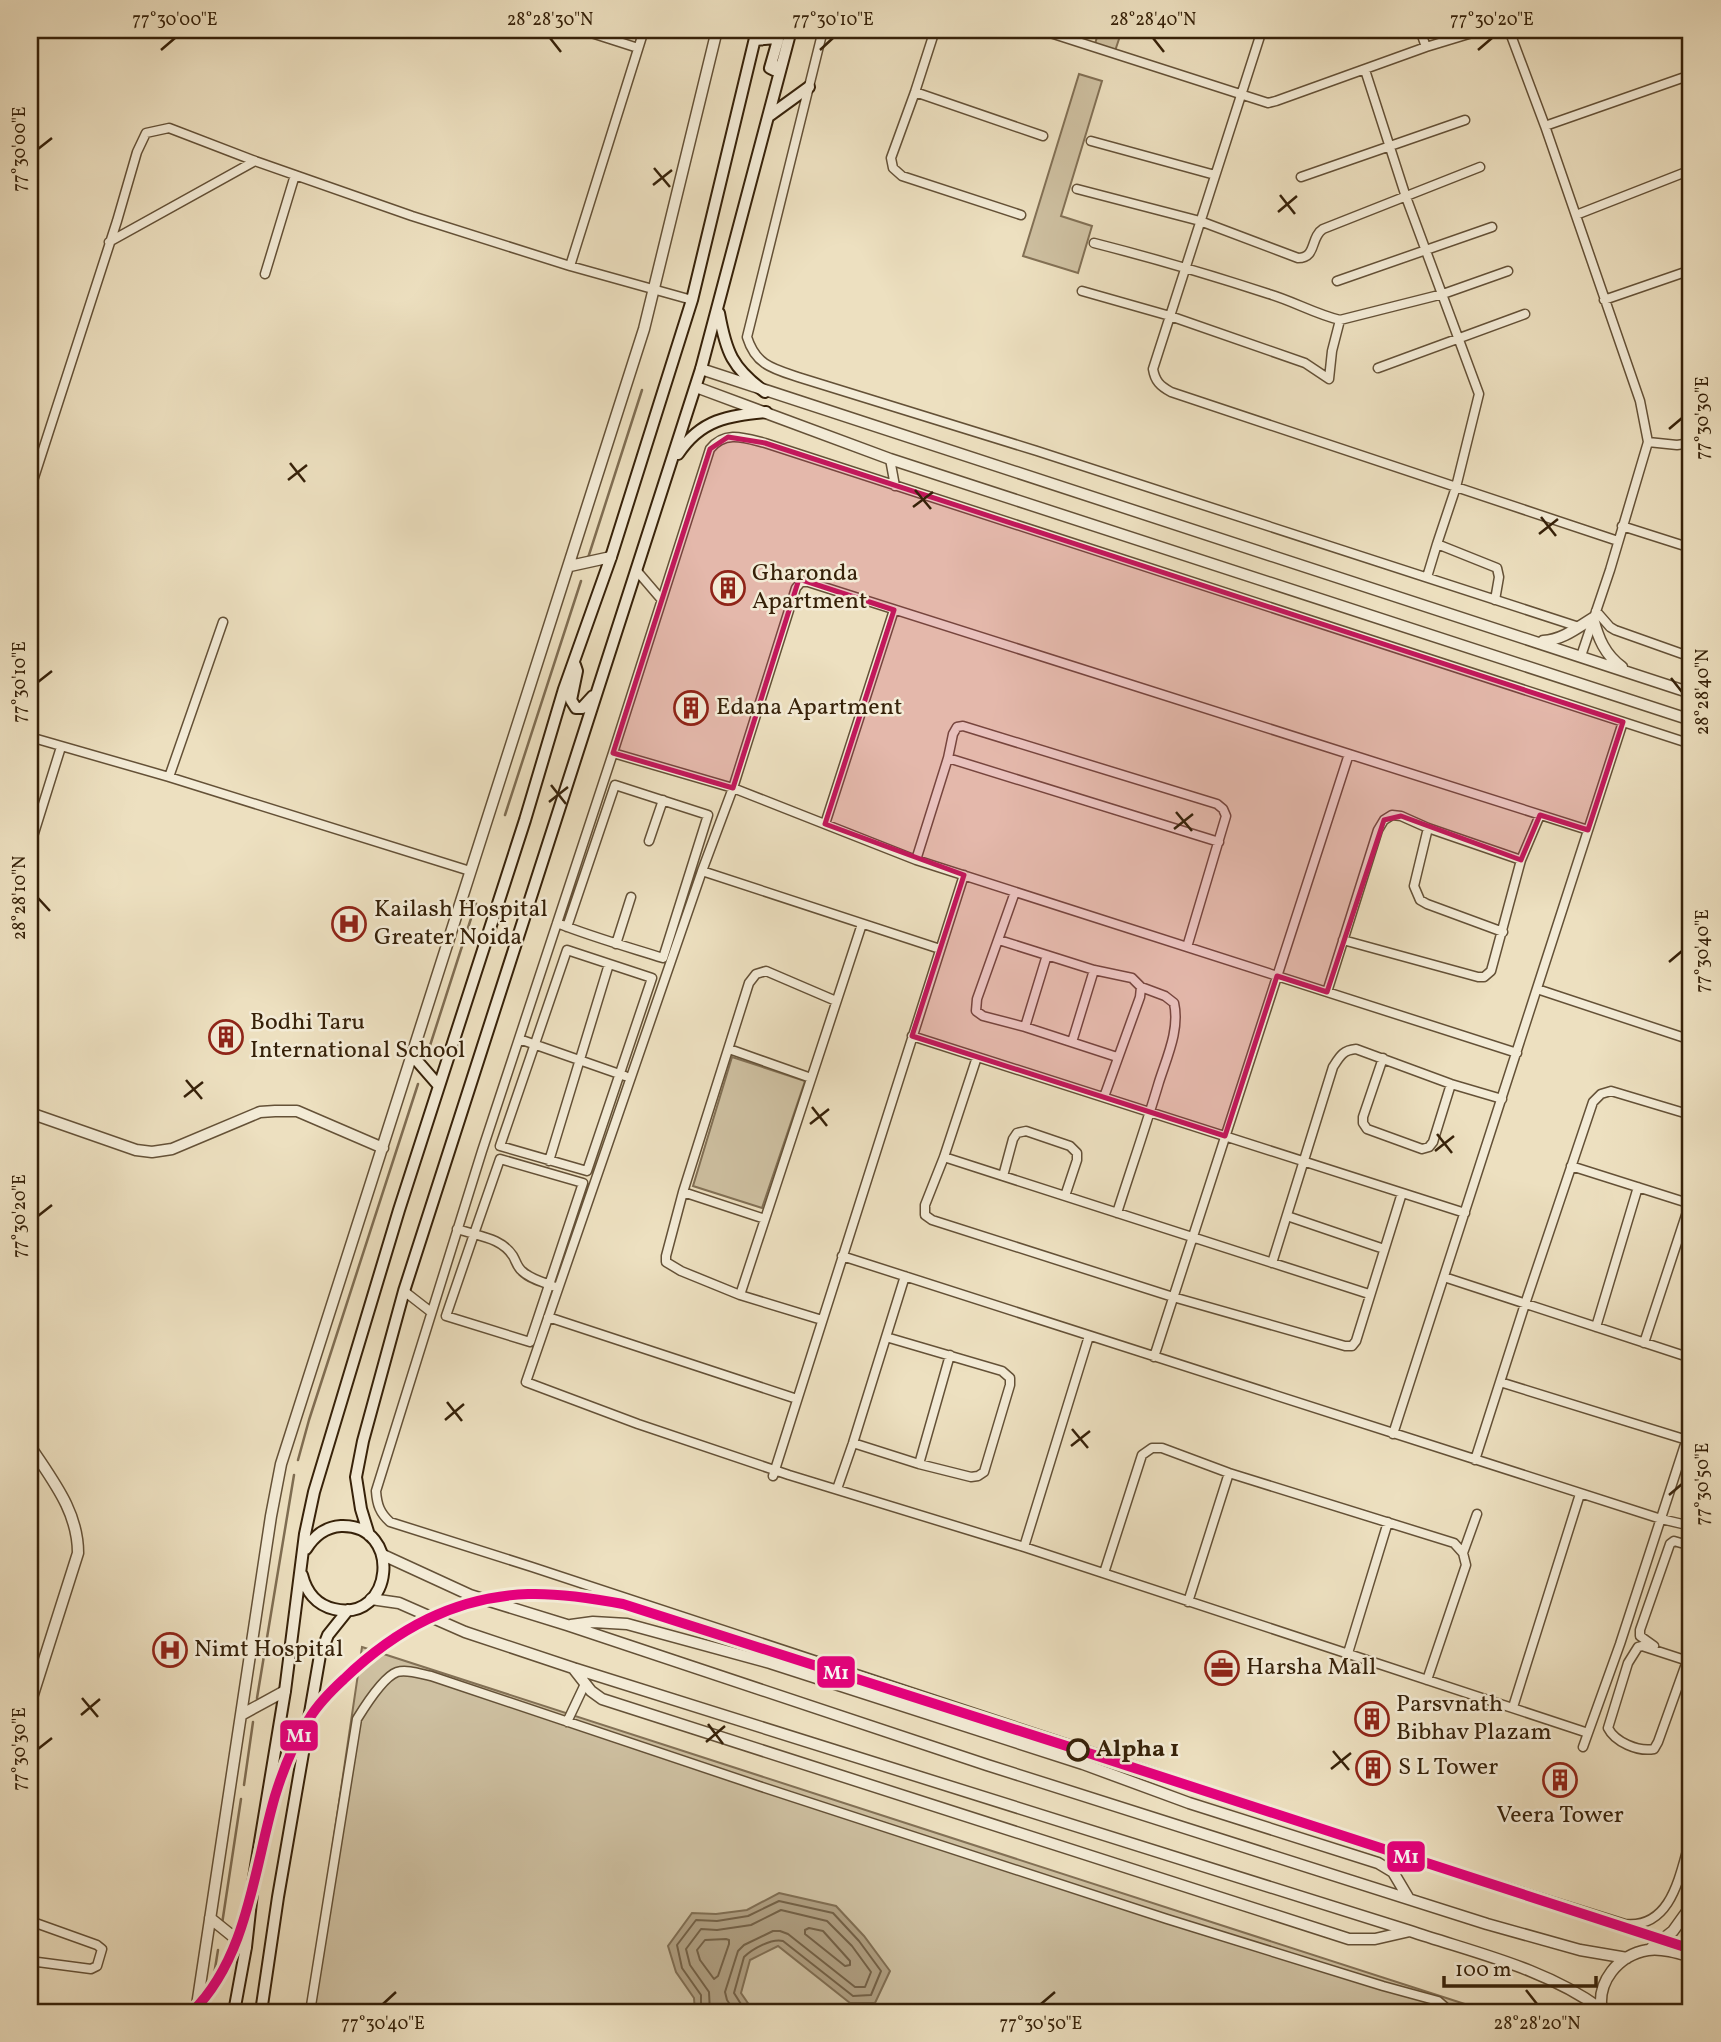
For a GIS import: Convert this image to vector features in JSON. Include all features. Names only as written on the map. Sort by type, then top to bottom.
[{"type":"main road","points":[[369,1535],[360,1509],[356,1477],[363,1441],[404,1291],[701,369],[791,30]]},
{"type":"main road","points":[[233,2012],[246,1947],[253,1884],[314,1492],[399,1210],[692,300],[756,35],[779,40],[770,68],[774,70],[782,64]]},
{"type":"main road","points":[[769,116],[808,87]]},
{"type":"main road","points":[[718,307],[728,352],[750,381],[765,391]]},
{"type":"main road","points":[[671,466],[684,444],[714,421],[766,412]]},
{"type":"main road","points":[[574,661],[577,671],[571,700],[574,706],[582,708],[597,691]]},
{"type":"main road","points":[[412,1055],[439,1086]]},
{"type":"main road","points":[[301,1573],[310,1593],[317,1601],[337,1610],[348,1610],[371,1600],[381,1586],[385,1571],[383,1555],[377,1544],[360,1530],[338,1526],[318,1534],[304,1552]]},
{"type":"main road","points":[[261,2012],[320,1655],[328,1635],[348,1610]]},
{"type":"street","points":[[582,30],[638,48]]},
{"type":"street","points":[[614,40],[617,30]]},
{"type":"street","points":[[570,266],[644,30]]},
{"type":"street","points":[[196,2012],[281,1464],[570,566],[655,290],[717,30]]},
{"type":"street","points":[[823,30],[747,337],[756,358],[765,365],[801,378],[1037,451],[1579,627]]},
{"type":"street","points":[[935,30],[891,158],[892,168],[902,176],[1021,215]]},
{"type":"street","points":[[1041,30],[1268,103],[1482,30]]},
{"type":"street","points":[[1262,30],[1153,369],[1154,378],[1160,386],[1171,391],[1618,541]]},
{"type":"street","points":[[1420,30],[1426,47]]},
{"type":"street","points":[[1509,30],[1640,401],[1648,442],[1581,656]]},
{"type":"street","points":[[1365,70],[1406,197],[1479,394],[1456,487],[1427,577]]},
{"type":"street","points":[[1545,126],[1682,78]]},
{"type":"street","points":[[915,92],[1043,136]]},
{"type":"street","points":[[1301,177],[1465,120]]},
{"type":"street","points":[[30,490],[137,152],[146,133],[169,128],[412,216],[570,266],[692,300]]},
{"type":"street","points":[[1091,141],[1215,175]]},
{"type":"street","points":[[109,242],[255,161]]},
{"type":"street","points":[[1077,189],[1200,221],[1304,258],[1310,254],[1319,231],[1480,167]]},
{"type":"street","points":[[1576,215],[1691,170]]},
{"type":"street","points":[[265,274],[295,175]]},
{"type":"street","points":[[1337,281],[1492,227]]},
{"type":"street","points":[[1094,243],[1185,267],[1340,320],[1443,294],[1508,271]]},
{"type":"street","points":[[1604,300],[1691,270]]},
{"type":"street","points":[[1082,291],[1170,316],[1305,363],[1329,379],[1332,351],[1340,320]]},
{"type":"street","points":[[1378,368],[1525,314]]},
{"type":"street","points":[[701,369],[1691,693]]},
{"type":"street","points":[[695,387],[890,459],[1691,720]]},
{"type":"street","points":[[1691,744],[740,436],[716,441],[710,449],[661,599],[457,1229],[376,1491],[382,1515],[390,1522],[1429,1863],[1625,1924],[1639,1926],[1654,1919],[1668,1904],[1691,1837]]},
{"type":"street","points":[[1648,442],[1677,445],[1691,443]]},
{"type":"street","points":[[890,459],[895,486]]},
{"type":"street","points":[[1622,526],[1691,548]]},
{"type":"street","points":[[1437,544],[1497,568],[1499,577],[1495,600]]},
{"type":"street","points":[[570,566],[611,557]]},
{"type":"street","points":[[637,572],[661,599]]},
{"type":"street","points":[[1588,830],[808,582],[801,582],[796,588],[733,788],[631,1078],[554,1286],[530,1342],[446,1317],[500,1159],[583,1183],[554,1286],[548,1317],[526,1382],[774,1473],[837,1489],[1024,1547],[1588,1733]]},
{"type":"street","points":[[825,824],[894,610]]},
{"type":"street","points":[[1535,642],[1553,641],[1595,615]]},
{"type":"street","points":[[1595,615],[1615,630],[1691,657]]},
{"type":"street","points":[[1595,615],[1598,638],[1614,661],[1631,673]]},
{"type":"street","points":[[169,777],[223,622]]},
{"type":"street","points":[[1393,1434],[1623,722]]},
{"type":"street","points":[[916,860],[957,727],[963,726],[1217,804],[1226,816],[1187,947]]},
{"type":"street","points":[[30,737],[169,777],[470,872]]},
{"type":"street","points":[[30,846],[61,747]]},
{"type":"street","points":[[613,752],[733,788],[916,860],[1517,1053]]},
{"type":"street","points":[[1154,1357],[1349,754]]},
{"type":"street","points":[[948,758],[1219,842]]},
{"type":"street","points":[[557,923],[663,958],[708,815],[603,780]]},
{"type":"street","points":[[567,927],[615,785]]},
{"type":"street","points":[[649,841],[663,800]]},
{"type":"street","points":[[1327,992],[1378,830],[1384,820],[1392,815],[1401,816],[1521,860]]},
{"type":"street","points":[[1343,940],[1484,977],[1491,971],[1521,860],[1540,815]]},
{"type":"street","points":[[1428,828],[1414,886],[1420,900],[1503,932]]},
{"type":"street","points":[[702,871],[940,950]]},
{"type":"street","points":[[774,1473],[964,875]]},
{"type":"street","points":[[1015,892],[977,999],[976,1011],[983,1016],[1117,1057]]},
{"type":"street","points":[[616,944],[631,897]]},
{"type":"street","points":[[740,1295],[862,924]]},
{"type":"street","points":[[999,940],[1094,970],[1132,978],[1141,987],[1165,996],[1174,1003],[1174,1032],[1117,1213]]},
{"type":"street","points":[[567,950],[609,964],[652,978],[587,1171],[500,1146],[567,950]]},
{"type":"street","points":[[1025,1027],[1047,955]]},
{"type":"street","points":[[549,1161],[609,964]]},
{"type":"street","points":[[1072,1042],[1094,970]]},
{"type":"street","points":[[822,1320],[740,1295],[681,1271],[666,1262],[666,1256],[683,1192],[750,983],[756,974],[766,971],[836,1001]]},
{"type":"street","points":[[1104,1097],[1140,997],[1141,987]]},
{"type":"street","points":[[1537,989],[1691,1040]]},
{"type":"street","points":[[912,1036],[1465,1213]]},
{"type":"street","points":[[519,1039],[631,1078]]},
{"type":"street","points":[[729,1049],[811,1078]]},
{"type":"street","points":[[1272,1263],[1334,1067],[1340,1055],[1347,1050],[1356,1049],[1451,1084],[1502,1099]]},
{"type":"street","points":[[977,1057],[925,1205],[925,1215],[932,1220],[1173,1297],[1352,1346],[1356,1341],[1402,1193]]},
{"type":"street","points":[[1383,1058],[1363,1117],[1367,1129],[1422,1149],[1429,1147],[1433,1142],[1451,1084]]},
{"type":"street","points":[[1475,1460],[1593,1102],[1606,1091],[1691,1115]]},
{"type":"street","points":[[30,1113],[136,1150],[152,1152],[172,1149],[260,1112],[297,1111],[383,1148]]},
{"type":"street","points":[[1003,1176],[1013,1139],[1017,1133],[1026,1131],[1070,1146],[1077,1153],[1065,1196]]},
{"type":"street","points":[[944,1157],[1369,1294]]},
{"type":"street","points":[[1572,1167],[1691,1204],[1644,1343]]},
{"type":"street","points":[[1597,1327],[1638,1187]]},
{"type":"street","points":[[683,1192],[765,1219]]},
{"type":"street","points":[[1287,1216],[1384,1249]]},
{"type":"street","points":[[457,1229],[505,1246],[522,1271],[554,1286]]},
{"type":"street","points":[[842,1256],[1580,1494],[1691,1526]]},
{"type":"street","points":[[837,1489],[905,1276]]},
{"type":"street","points":[[1444,1277],[1691,1358]]},
{"type":"street","points":[[404,1291],[431,1312]]},
{"type":"street","points":[[548,1317],[797,1398]]},
{"type":"street","points":[[1024,1547],[1089,1336]]},
{"type":"street","points":[[853,1443],[971,1477],[984,1472],[1010,1378],[1002,1371],[886,1337]]},
{"type":"street","points":[[919,1464],[950,1355]]},
{"type":"street","points":[[1500,1382],[1687,1440]]},
{"type":"street","points":[[1583,1747],[1691,1426]]},
{"type":"street","points":[[30,1446],[72,1514],[78,1537],[78,1553],[30,1704]]},
{"type":"street","points":[[1104,1573],[1142,1455],[1152,1448],[1162,1448],[1229,1473],[1454,1543],[1463,1553],[1466,1565],[1427,1680]]},
{"type":"street","points":[[1188,1602],[1229,1473]]},
{"type":"street","points":[[1513,1707],[1580,1494]]},
{"type":"street","points":[[1463,1553],[1477,1514]]},
{"type":"street","points":[[1348,1653],[1388,1522]]},
{"type":"street","points":[[1690,1660],[1657,1648],[1640,1636],[1640,1630],[1670,1544],[1674,1541],[1691,1546]]},
{"type":"street","points":[[383,1555],[470,1595],[987,1765],[1409,1899],[1580,1950],[1627,1958]]},
{"type":"street","points":[[371,1600],[399,1602],[464,1632],[573,1668],[1410,1931],[1547,1977],[1579,1993],[1602,2011]]},
{"type":"street","points":[[567,1625],[614,1622],[679,1638],[771,1663],[1083,1764],[1189,1803],[1378,1863],[1392,1872],[1409,1899]]},
{"type":"street","points":[[1642,1646],[1690,1660],[1654,1749],[1637,1748],[1615,1739],[1608,1728],[1634,1651],[1642,1646]]},
{"type":"street","points":[[573,1668],[590,1691],[602,1699],[1349,1939],[1375,1939],[1410,1931]]},
{"type":"street","points":[[310,2012],[357,1719],[380,1686],[394,1674],[405,1671],[430,1676],[1167,1919],[1438,2001],[1448,2012]]},
{"type":"street","points":[[567,1722],[585,1684]]},
{"type":"street","points":[[241,1715],[285,1691]]},
{"type":"street","points":[[1602,2011],[1601,1988],[1609,1973],[1627,1958],[1649,1950],[1673,1931],[1691,1906]]},
{"type":"street","points":[[210,1918],[246,1947]]},
{"type":"street","points":[[30,1920],[102,1949],[97,1966],[91,1969],[30,1961]]},
{"type":"street","points":[[1649,1950],[1676,1952],[1691,1957]]},
{"type":"highlighted area","points":[[728,437],[765,443],[1623,722],[1588,830],[1540,815],[1521,860],[1401,816],[1384,820],[1327,992],[1277,976],[1225,1136],[912,1036],[964,875],[825,824],[894,610],[799,579],[733,788],[613,753],[710,449]]},
{"type":"shaded area","points":[[1099,30],[1122,30],[1115,51],[1095,44]]},
{"type":"shaded area","points":[[1079,74],[1102,81],[1061,216],[1092,226],[1078,273],[1023,256]]},
{"type":"shaded area","points":[[732,1057],[805,1081],[762,1208],[693,1186]]},
{"type":"shaded area","points":[[362,1647],[1471,2006],[1470,2012],[308,2012]]},
{"type":"water","points":[[779,1893],[836,1906],[864,1936],[890,1971],[875,2003],[850,2003],[778,1946],[750,1960],[741,1993],[754,2012],[695,2012],[694,1998],[676,1972],[668,1946],[692,1913],[716,1914],[747,1910]]},
{"type":"waterway","points":[[588,558],[642,390]]},
{"type":"waterway","points":[[505,815],[581,581]]},
{"type":"waterway","points":[[426,1058],[476,903]]},
{"type":"waterway","points":[[298,1460],[418,1084]]},
{"type":"waterway","points":[[257,1698],[294,1475]]},
{"type":"waterway","points":[[244,1785],[253,1722]]},
{"type":"waterway","points":[[222,1924],[241,1799]]},
{"type":"waterway","points":[[208,2012],[218,1950]]},
{"type":"transit line","name":"M1","points":[[192,2012],[211,1990],[226,1965],[247,1910],[285,1766],[317,1708],[364,1661],[384,1645],[428,1619],[476,1602],[501,1596],[528,1594],[576,1596],[623,1604],[1691,1949]]},
{"type":"place","name":"Gharonda Apartment","points":[[728,588]]},
{"type":"place","name":"Edana Apartment","points":[[691,708]]},
{"type":"place","name":"Kailash Hospital Greater Noida","points":[[349,924]]},
{"type":"place","name":"Bodhi Taru International School","points":[[226,1037]]},
{"type":"place","name":"Nimt Hospital","points":[[170,1650]]},
{"type":"place","name":"Harsha Mall","points":[[1222,1668]]},
{"type":"place","name":"Parsvnath Bibhav Plazam","points":[[1372,1719]]},
{"type":"place","name":"Alpha 1","points":[[1078,1750]]},
{"type":"place","name":"S L Tower","points":[[1373,1768]]},
{"type":"place","name":"Veera Tower","points":[[1560,1780]]}]
